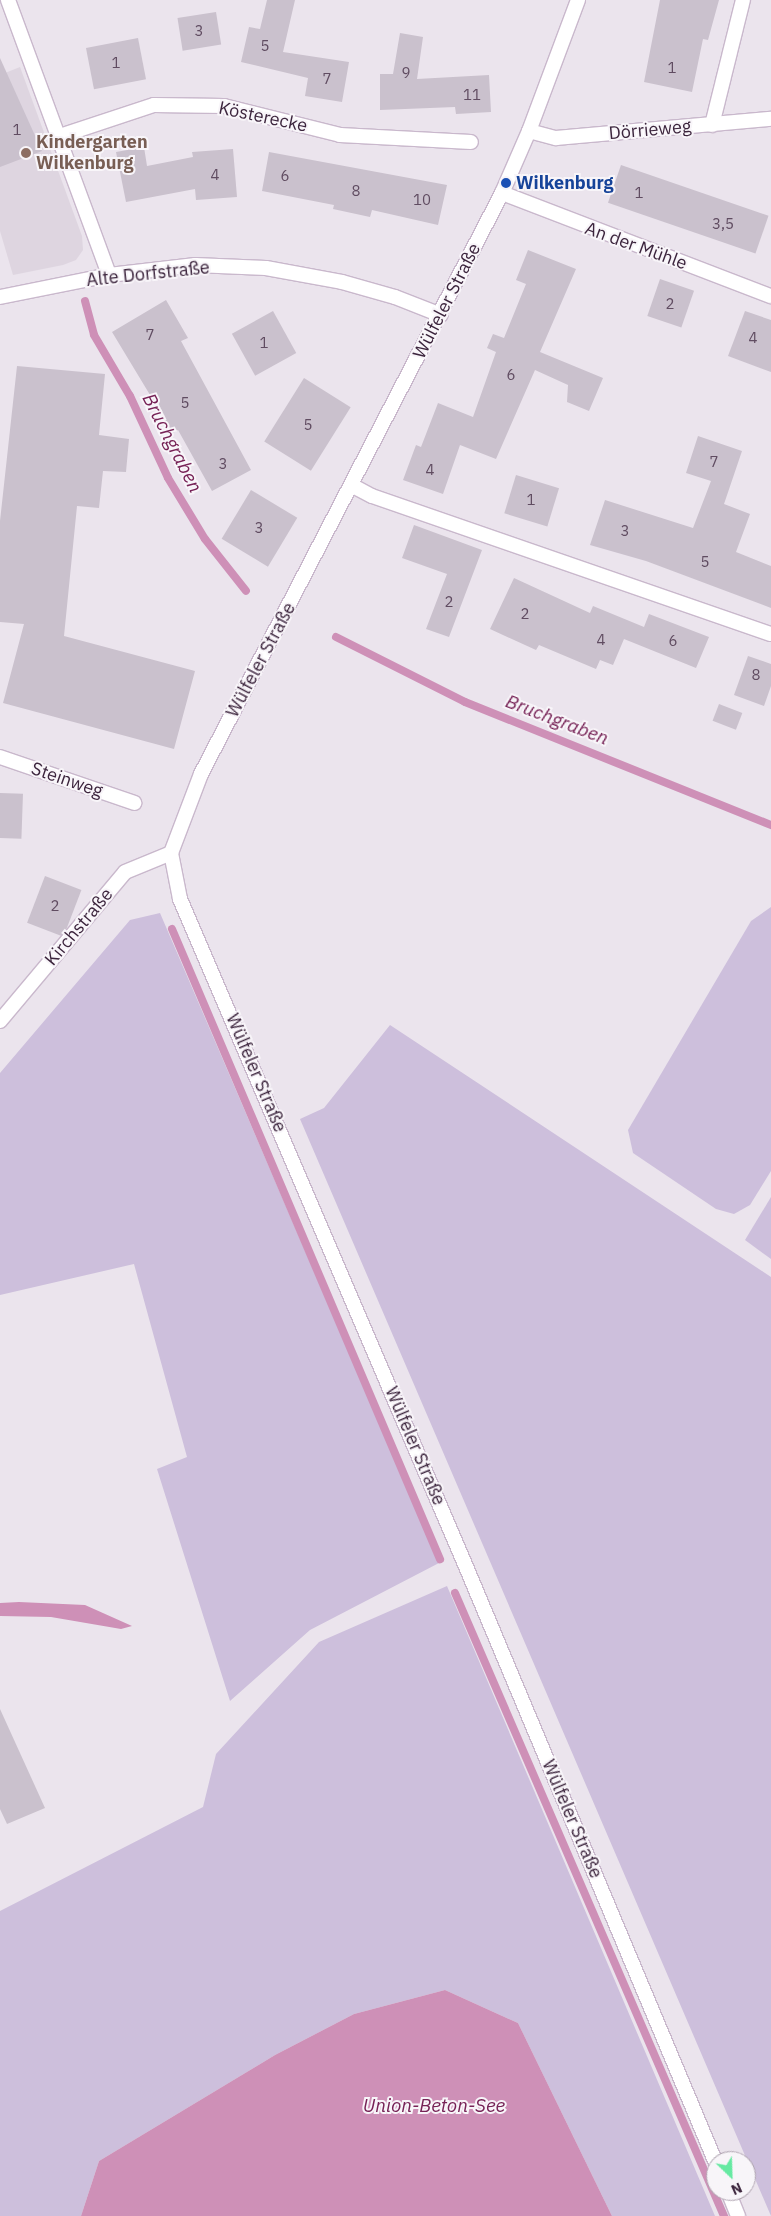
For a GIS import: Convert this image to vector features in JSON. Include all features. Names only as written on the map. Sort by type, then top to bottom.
[{"type":"street","points":[[8,0],[60,136],[108,275]]},
{"type":"street","name":"Wülfeler Straße","points":[[578,0],[530,131],[502,193],[353,486],[201,774],[171,853],[180,898],[468,1569],[711,2151]]},
{"type":"street","points":[[712,125],[743,0]]},
{"type":"street","name":"Kösterecke","points":[[60,136],[154,105],[174,105],[224,106],[340,135],[471,142]]},
{"type":"street","name":"Dörrieweg","points":[[530,131],[556,138],[771,119]]},
{"type":"street","name":"An der Mühle","points":[[502,193],[771,296]]},
{"type":"street","name":"Alte Dorfstraße","points":[[0,297],[108,275],[195,265],[266,268],[369,289],[441,315]]},
{"type":"street","points":[[353,486],[372,496],[771,634]]},
{"type":"street","name":"Steinweg","points":[[0,757],[134,803]]},
{"type":"street","name":"Kirchstraße","points":[[0,1021],[125,872],[171,853]]},
{"type":"street","points":[[732,2201],[738,2216]]},
{"type":"shaded area","name":"Kindergarten Wilkenburg","points":[[20,67],[82,236],[83,250],[76,260],[63,265],[13,275],[0,231],[0,75]]},
{"type":"shaded area","points":[[771,907],[771,1171],[750,1205],[734,1214],[716,1209],[633,1153],[628,1130],[751,921]]},
{"type":"shaded area","points":[[160,913],[439,1563],[310,1630],[230,1701],[157,1469],[187,1457],[134,1264],[0,1295],[0,1073],[130,920]]},
{"type":"shaded area","points":[[390,1025],[771,1277],[771,2216],[756,2181],[756,2151],[743,2151],[300,1119],[324,1108]]},
{"type":"shaded area","points":[[771,1197],[771,1259],[745,1240]]},
{"type":"shaded area","points":[[447,1586],[706,2195],[706,2201],[709,2201],[715,2216],[612,2216],[518,2023],[445,1990],[354,2014],[275,2055],[99,2161],[81,2216],[0,2216],[0,1911],[203,1807],[216,1754],[319,1642]]},
{"type":"water","points":[[0,1603],[85,1605],[132,1626],[121,1629],[51,1617],[0,1616]]},
{"type":"water","name":"Union-Beton-See","points":[[445,1990],[518,2023],[612,2216],[81,2216],[99,2161],[275,2055],[354,2014]]},
{"type":"building","points":[[267,0],[295,0],[283,52],[349,62],[342,102],[305,96],[308,78],[241,62],[249,27],[260,29]]},
{"type":"building","points":[[660,0],[719,0],[708,40],[703,39],[692,92],[644,82]]},
{"type":"building","points":[[216,12],[221,45],[183,51],[177,18]]},
{"type":"building","points":[[400,33],[423,37],[417,79],[489,75],[491,112],[456,114],[455,107],[380,110],[380,74],[393,74]]},
{"type":"building","points":[[138,38],[146,79],[94,89],[86,48]]},
{"type":"building","points":[[0,58],[42,151],[0,167]]},
{"type":"building","points":[[144,147],[147,166],[193,157],[192,152],[233,149],[237,197],[196,200],[195,189],[126,202],[116,152]]},
{"type":"building","points":[[269,152],[447,185],[438,225],[372,210],[370,217],[333,209],[334,205],[262,191]]},
{"type":"building","points":[[621,165],[769,216],[755,254],[608,203]]},
{"type":"building","points":[[528,250],[576,269],[540,352],[603,378],[589,411],[567,402],[568,385],[535,370],[496,459],[460,445],[443,494],[403,480],[416,445],[421,447],[438,403],[473,417],[496,352],[487,348],[493,334],[504,338],[526,284],[516,280]]},
{"type":"building","points":[[660,279],[694,291],[681,328],[647,316]]},
{"type":"building","points":[[166,300],[188,338],[181,341],[251,470],[212,491],[178,430],[173,433],[112,332]]},
{"type":"building","points":[[273,311],[296,353],[255,376],[232,334]]},
{"type":"building","points":[[745,311],[771,320],[771,372],[728,356]]},
{"type":"building","points":[[17,366],[105,374],[99,435],[129,439],[126,472],[103,471],[99,508],[77,506],[64,636],[195,671],[174,749],[3,703],[24,624],[0,622],[0,521]]},
{"type":"building","points":[[304,378],[351,407],[311,471],[264,442]]},
{"type":"building","points":[[698,436],[742,451],[724,504],[750,514],[736,552],[771,566],[771,608],[646,561],[590,545],[605,500],[693,528],[711,481],[686,473]]},
{"type":"building","points":[[516,475],[559,488],[547,526],[504,513]]},
{"type":"building","points":[[251,490],[297,518],[268,567],[222,539]]},
{"type":"building","points":[[414,525],[482,550],[449,637],[426,629],[447,574],[402,558]]},
{"type":"building","points":[[514,578],[590,613],[593,606],[644,627],[649,614],[709,637],[696,668],[624,639],[613,665],[600,660],[596,669],[539,645],[536,650],[490,629]]},
{"type":"building","points":[[748,656],[771,664],[771,686],[764,706],[734,695]]},
{"type":"building","points":[[719,704],[742,713],[736,730],[713,721]]},
{"type":"building","points":[[0,793],[23,794],[21,839],[0,838]]},
{"type":"building","points":[[45,876],[81,890],[63,937],[27,923]]},
{"type":"building","points":[[0,1709],[45,1808],[7,1824],[0,1809]]},
{"type":"waterway","name":"Bruchgraben","points":[[85,301],[94,335],[130,396],[168,478],[205,539],[246,591]]},
{"type":"waterway","name":"Bruchgraben","points":[[336,637],[465,702],[771,825]]},
{"type":"waterway","points":[[172,929],[440,1559]]},
{"type":"waterway","points":[[455,1593],[724,2216]]},
{"type":"place","name":"Kindergarten Wilkenburg","points":[[26,153]]},
{"type":"place","name":"Wilkenburg","points":[[506,183]]}]
